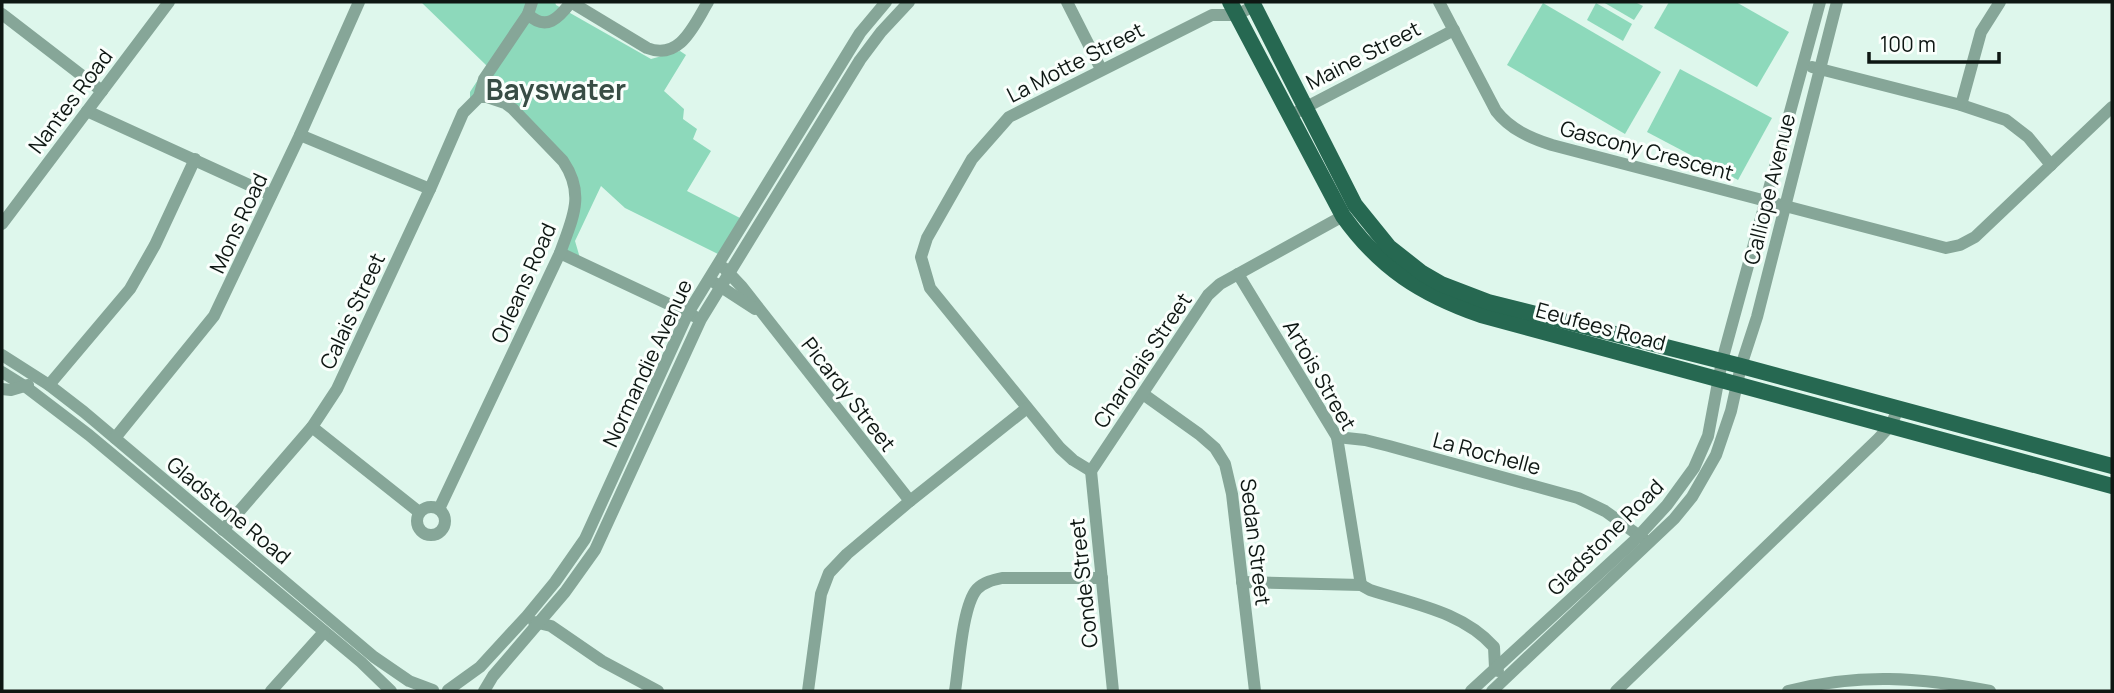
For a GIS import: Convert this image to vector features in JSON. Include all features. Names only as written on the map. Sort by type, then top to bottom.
[{"type":"main road","name":"Eeufees Road","points":[[1253,4],[1355,205],[1389,247],[1422,273],[1462,294],[1533,321],[1718,380],[2112,486]]},
{"type":"main road","name":"Eeufees Road","points":[[1233,8],[1343,216],[1371,251],[1397,275],[1417,288],[1455,306],[1722,361],[2112,466]]},
{"type":"street","name":"Nantes Road","points":[[2,224],[169,2]]},
{"type":"street","name":"Mons Road","points":[[115,438],[214,316],[300,135],[359,2]]},
{"type":"street","points":[[530,8],[534,20],[550,23],[560,18],[571,2],[647,48],[657,51],[680,45],[708,2]]},
{"type":"street","name":"Normandie Avenue","points":[[451,690],[481,667],[579,574],[610,520],[701,319],[718,264],[860,33],[886,2]]},
{"type":"street","points":[[1067,2],[1101,69]]},
{"type":"street","name":"La Motte Street","points":[[1212,15],[1223,2]]},
{"type":"street","name":"Gascony Crescent","points":[[1439,2],[1496,111],[1503,120],[1523,134],[1552,145],[1934,245],[1954,247],[1975,237],[2112,107]]},
{"type":"street","name":"Calliope Avenue","points":[[1718,380],[1820,2]]},
{"type":"street","name":"Calliope Avenue","points":[[1737,385],[1757,317],[1837,2]]},
{"type":"street","points":[[1961,105],[1981,32],[2000,2]]},
{"type":"street","name":"Normandie Avenue","points":[[544,607],[595,520],[688,313],[714,282],[729,272],[833,102],[881,32],[904,4]]},
{"type":"street","name":"La Motte Street","points":[[1091,471],[1066,454],[930,288],[922,267],[922,249],[972,159],[1009,117],[1212,15],[1253,4]]},
{"type":"street","name":"Calais Street","points":[[223,548],[228,544],[218,530],[312,427],[337,389],[463,113],[483,97],[484,79],[530,8]]},
{"type":"street","points":[[2,14],[102,91]]},
{"type":"street","name":"Maine Street","points":[[1291,115],[1454,30]]},
{"type":"street","points":[[1803,65],[1994,115],[2019,128],[2051,165]]},
{"type":"street","name":"Orleans Road","points":[[439,509],[560,253],[576,210],[575,189],[569,170],[513,109],[496,98],[483,97]]},
{"type":"street","points":[[87,111],[271,195]]},
{"type":"street","points":[[300,135],[430,189]]},
{"type":"street","points":[[48,405],[53,389],[130,289],[155,245],[195,159]]},
{"type":"street","name":"Charolais Street","points":[[1091,471],[1208,295],[1220,284],[1343,216]]},
{"type":"street","points":[[560,253],[701,319]]},
{"type":"street","name":"Picardy Street","points":[[718,264],[729,272],[910,501]]},
{"type":"street","name":"Artois Street","points":[[1238,274],[1337,437],[1361,584]]},
{"type":"street","name":"Picardy Street","points":[[714,282],[759,310]]},
{"type":"street","name":"Gladstone Road","points":[[2,355],[53,389],[115,438],[327,627],[391,691]]},
{"type":"street","name":"Gladstone Road","points":[[2,372],[218,530],[223,548],[327,627],[396,673],[432,691]]},
{"type":"street","points":[[2,389],[26,387],[35,376]]},
{"type":"street","name":"Gladstone Road","points":[[1644,539],[1694,468],[1708,436],[1718,380]]},
{"type":"street","name":"Gladstone Road","points":[[1492,691],[1526,660],[1621,561],[1692,497],[1708,472],[1725,431],[1737,385]]},
{"type":"street","name":"Sedan Street","points":[[1143,394],[1208,441],[1221,457],[1229,476],[1255,691]]},
{"type":"street","points":[[808,691],[821,594],[829,573],[847,554],[910,501],[1027,408]]},
{"type":"street","points":[[1616,691],[1891,425],[1898,409]]},
{"type":"street","points":[[312,427],[419,512]]},
{"type":"street","name":"La Rochelle","points":[[1337,437],[1365,440],[1578,498],[1605,511],[1644,539]]},
{"type":"street","points":[[96,441],[115,438],[115,456]]},
{"type":"street","name":"Conde Street","points":[[1091,471],[1113,691]]},
{"type":"street","points":[[430,506],[439,509],[445,524],[441,531],[433,535],[425,534],[418,528],[416,520],[419,512],[430,506]]},
{"type":"street","points":[[1620,523],[1621,561]]},
{"type":"street","name":"Gladstone Road","points":[[1471,691],[1621,561]]},
{"type":"street","points":[[956,691],[966,615],[977,589],[987,582],[1002,578],[1102,578]]},
{"type":"street","points":[[1242,582],[1361,584],[1370,590],[1461,619],[1481,633],[1494,647],[1496,668],[1505,678]]},
{"type":"street","points":[[544,607],[551,626]]},
{"type":"street","points":[[532,620],[551,626],[602,661],[658,691]]},
{"type":"street","name":"Normandie Avenue","points":[[484,691],[532,620]]},
{"type":"street","points":[[271,691],[327,627]]},
{"type":"street","points":[[1494,647],[1516,650],[1526,660]]},
{"type":"street","points":[[1795,690],[1825,682],[1885,677],[1990,691]]},
{"type":"street","points":[[432,691],[451,690]]},
{"type":"green space","points":[[421,2],[555,2],[651,59],[680,51],[686,55],[664,91],[684,109],[683,119],[697,129],[693,139],[711,151],[687,191],[740,218],[720,255],[625,208],[601,186],[575,241],[580,258],[563,250],[578,217],[572,174],[507,104],[470,99],[470,92],[487,66]]},
{"type":"green space","points":[[1603,2],[1635,2],[1643,6],[1634,20]]},
{"type":"green space","points":[[1669,2],[1736,2],[1789,32],[1757,87],[1654,28]]},
{"type":"green space","points":[[1543,3],[1661,72],[1625,134],[1507,65]]},
{"type":"green space","points":[[1596,3],[1632,24],[1623,41],[1587,20]]},
{"type":"green space","points":[[1680,69],[1772,118],[1738,180],[1647,132]]},
{"type":"district","name":"Bayswater","points":[[556,89]]}]
